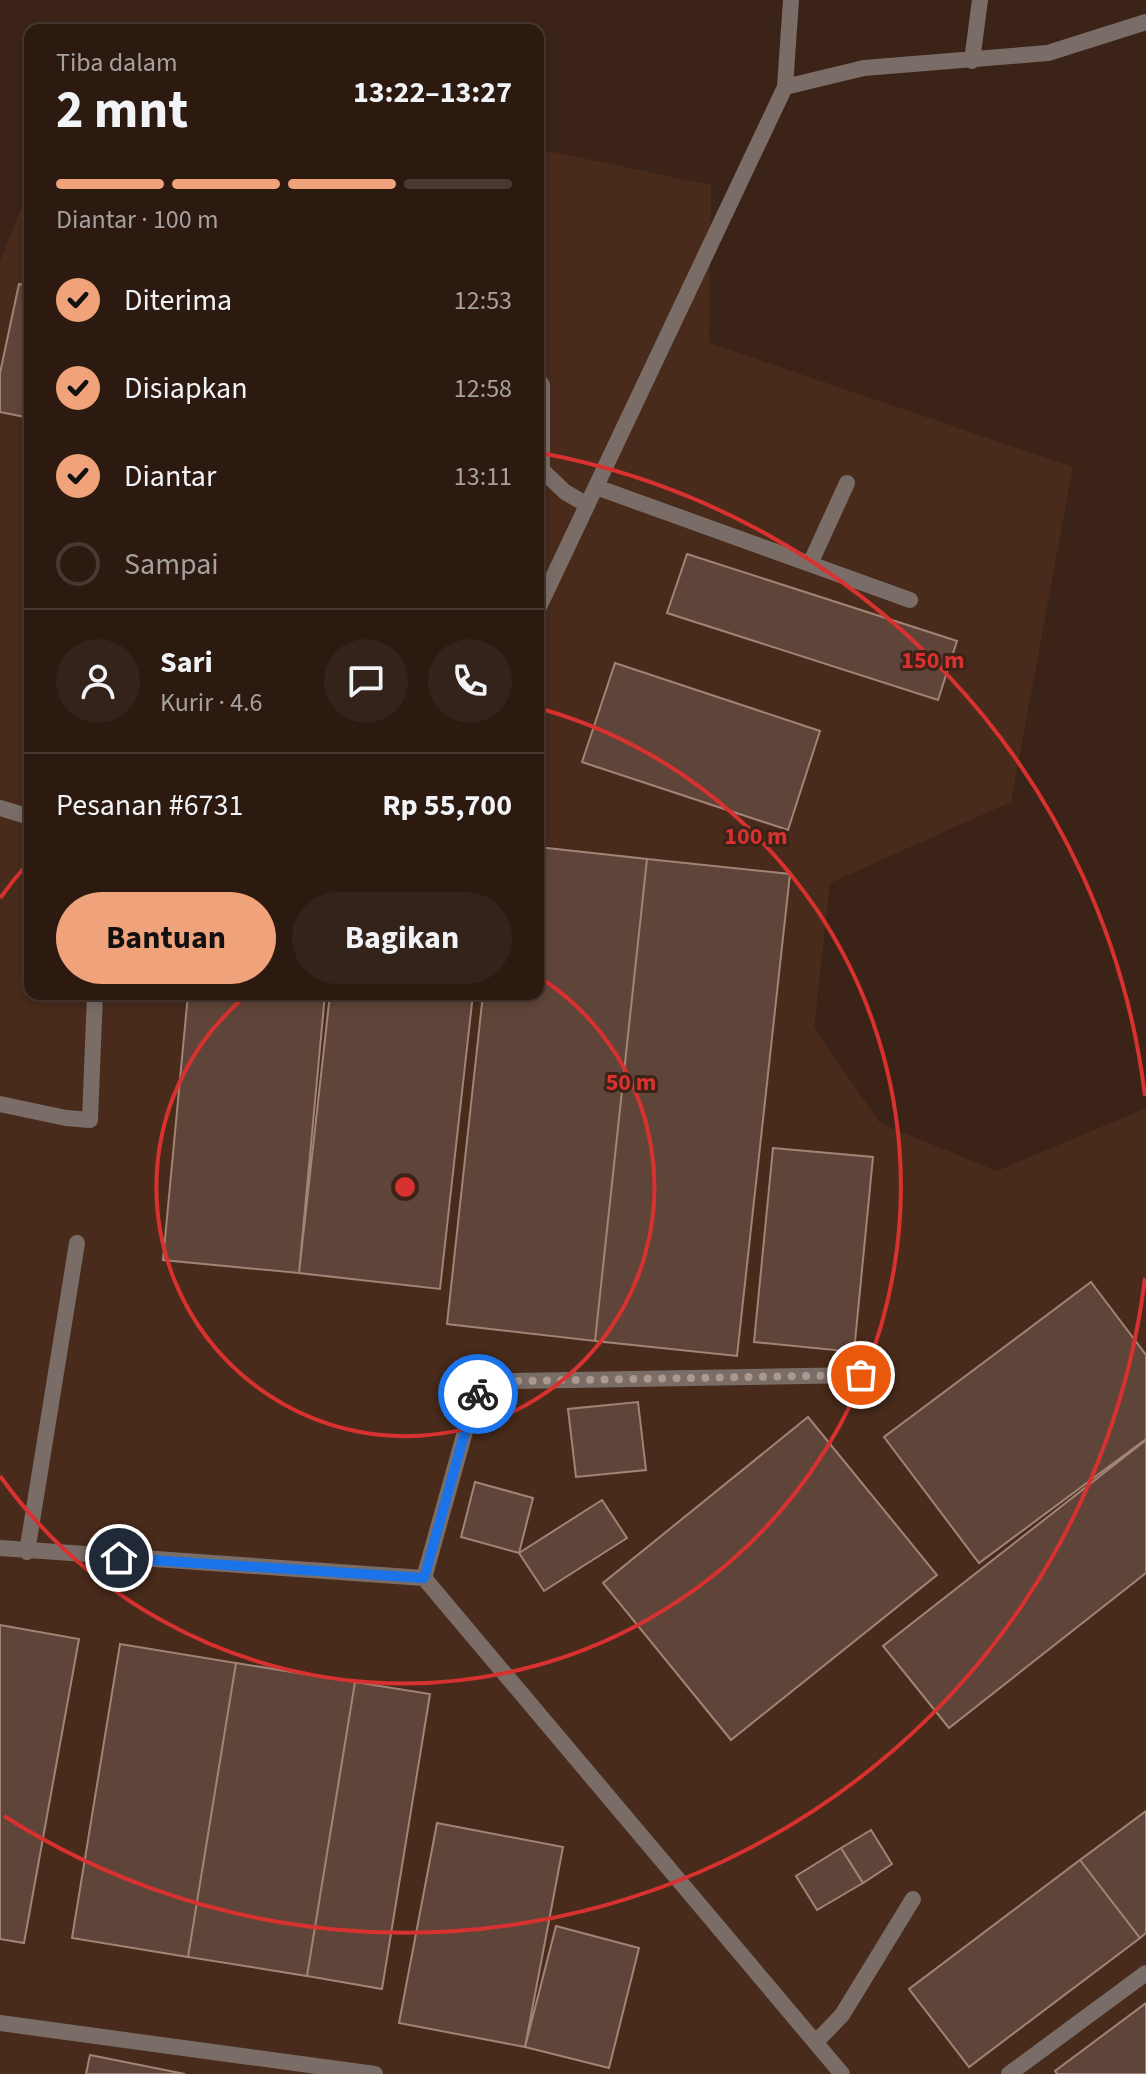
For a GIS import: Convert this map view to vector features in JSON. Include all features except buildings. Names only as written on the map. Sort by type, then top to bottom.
[{"type":"street","points":[[544,596],[785,87],[791,0]]},
{"type":"street","points":[[972,61],[980,0]]},
{"type":"street","points":[[785,87],[864,68],[1048,53],[1146,22]]},
{"type":"street","points":[[544,472],[565,492],[587,505]]},
{"type":"street","points":[[810,564],[847,483]]},
{"type":"street","points":[[596,487],[910,600]]},
{"type":"street","points":[[0,808],[24,815]]},
{"type":"street","points":[[0,1104],[90,1120],[95,1000]]},
{"type":"street","points":[[27,1552],[77,1243]]},
{"type":"street","points":[[424,1578],[475,1396],[492,1385],[513,1381],[885,1377]]},
{"type":"street","points":[[0,1548],[424,1578],[842,2074]]},
{"type":"street","points":[[817,2041],[842,2015],[913,1899]]},
{"type":"street","points":[[1019,2071],[1146,1973]]},
{"type":"street","points":[[0,2023],[375,2074]]},
{"type":"shaded area","points":[[544,150],[711,185],[709,343],[1073,467],[1011,802],[830,883],[814,1028],[880,1123],[997,1171],[1146,1108],[1146,2074],[0,2074],[0,261],[24,201],[24,1000],[544,1000]]},
{"type":"way so far","points":[[478,1394],[492,1385],[513,1381],[861,1375]]},
{"type":"route","points":[[119,1558],[424,1578],[478,1394]]}]
